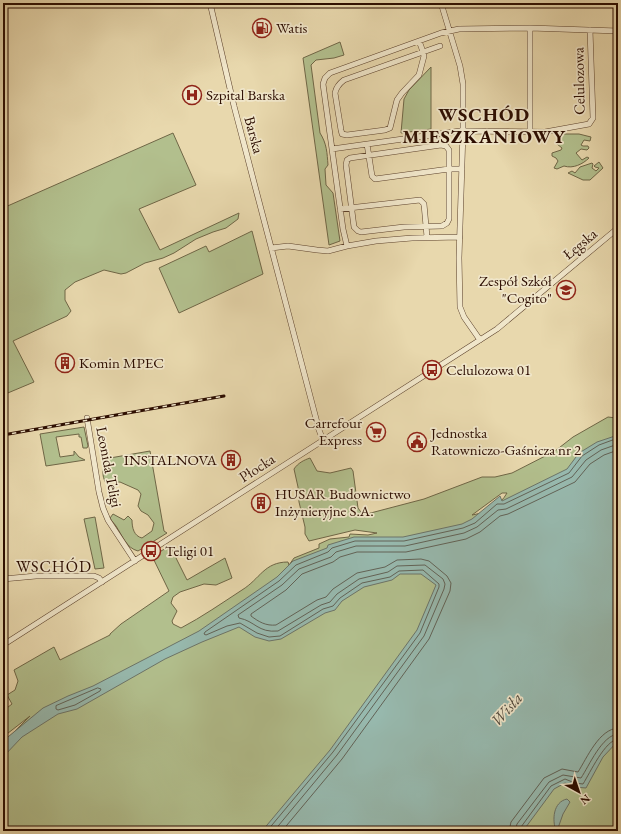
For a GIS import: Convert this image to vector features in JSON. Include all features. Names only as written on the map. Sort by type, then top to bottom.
[{"type":"street","name":"Barska","points":[[210,3],[233,99],[319,430],[323,440]]},
{"type":"street","points":[[441,3],[462,78],[463,131],[460,307],[464,317],[480,340]]},
{"type":"street","points":[[347,246],[340,209],[323,84],[328,74],[449,30],[530,28],[618,31]]},
{"type":"street","points":[[530,28],[530,132]]},
{"type":"street","name":"Celulozowa","points":[[332,149],[463,131],[555,131],[589,124],[593,120],[590,30]]},
{"type":"street","points":[[419,41],[423,52],[424,57],[420,74],[399,98],[390,127],[387,130],[345,135],[341,132],[335,92],[342,81],[423,52],[440,46]]},
{"type":"street","points":[[328,121],[339,119]]},
{"type":"street","points":[[387,130],[389,141]]},
{"type":"street","points":[[367,144],[372,176],[375,179],[449,169],[462,169]]},
{"type":"street","points":[[443,145],[447,147],[449,150],[448,222],[444,226],[404,227],[359,232],[354,227],[346,161],[350,158],[368,155],[443,145]]},
{"type":"street","points":[[340,209],[420,200],[424,204],[427,237]]},
{"type":"street","name":"Łęgska","points":[[522,309],[618,228]]},
{"type":"street","points":[[272,248],[288,246],[328,251],[347,246],[376,242],[427,237],[460,237]]},
{"type":"street","name":"Płocka","points":[[3,645],[480,340],[504,324],[522,309]]},
{"type":"street","name":"Leonida Teligi","points":[[87,418],[103,508],[108,520],[135,561]]},
{"type":"street","points":[[3,579],[36,576],[94,576],[99,578],[102,582]]},
{"type":"green space","points":[[340,42],[344,55],[316,60],[311,65],[320,133],[327,153],[328,165],[325,169],[326,185],[333,193],[340,241],[329,245],[303,58]]},
{"type":"green space","points":[[431,67],[431,129],[401,133],[404,99],[409,90]]},
{"type":"green space","points":[[173,133],[196,185],[139,209],[160,250],[239,213],[238,219],[226,228],[196,239],[174,253],[145,263],[126,273],[121,274],[104,270],[75,282],[65,290],[65,300],[71,311],[67,316],[13,341],[34,382],[3,395],[3,208]]},
{"type":"green space","points":[[557,134],[579,134],[591,137],[590,141],[584,140],[581,145],[588,146],[589,148],[587,150],[581,149],[576,153],[582,160],[587,157],[589,158],[581,164],[574,166],[564,166],[557,169],[554,168],[558,161],[552,156],[552,153],[561,150],[562,148],[557,144],[560,139],[556,136]]},
{"type":"green space","points":[[599,162],[603,168],[590,180],[583,180],[568,173],[572,171],[575,173],[580,167],[592,163],[592,168],[596,171],[599,168],[594,166]]},
{"type":"green space","points":[[252,231],[263,274],[179,313],[159,268],[206,246],[209,252]]},
{"type":"green space","points":[[608,417],[616,418],[618,420],[618,831],[3,831],[3,743],[30,716],[3,737],[3,711],[12,704],[7,695],[15,690],[18,681],[14,670],[54,647],[60,660],[110,635],[121,624],[169,591],[152,556],[170,546],[187,580],[225,558],[232,578],[216,585],[204,584],[180,592],[173,597],[171,603],[177,611],[172,621],[173,624],[181,628],[204,615],[248,586],[273,565],[288,562],[289,565],[294,558],[319,548],[319,544],[330,539],[349,537],[350,534],[368,535],[377,533],[355,530],[309,541],[305,534],[294,469],[303,461],[310,458],[317,471],[330,473],[351,468],[353,471],[358,508],[363,515],[424,499],[482,477],[495,477],[512,473],[555,451],[573,437]],"holes":[[[502,493],[507,493],[504,498],[492,508],[482,513],[472,515]]]},
{"type":"green space","points":[[84,427],[88,446],[87,448],[83,448],[79,434],[56,437],[60,457],[74,455],[74,451],[79,457],[85,460],[46,466],[40,434]]},
{"type":"green space","points":[[150,451],[164,531],[167,533],[138,551],[127,544],[110,518],[113,514],[124,520],[128,516],[132,520],[135,534],[142,538],[152,531],[154,523],[148,515],[141,511],[138,506],[141,494],[138,490],[120,482],[106,483],[103,477],[103,472],[106,460],[110,458]]},
{"type":"green space","points":[[95,517],[104,568],[95,569],[84,519]]},
{"type":"water","name":"Wisła","points":[[618,433],[618,741],[603,757],[586,788],[574,787],[565,783],[554,789],[523,831],[262,831],[330,750],[417,630],[436,585],[421,574],[400,574],[392,580],[364,587],[342,601],[335,610],[325,613],[281,639],[269,641],[255,637],[239,627],[202,642],[165,659],[77,709],[58,714],[22,737],[3,757],[3,741],[43,708],[93,686],[199,631],[277,577],[293,561],[327,548],[328,545],[354,537],[403,537],[462,524],[472,519],[500,496],[502,501],[567,469],[579,453],[597,442],[615,436]]},
{"type":"water","points":[[567,799],[570,802],[556,831],[554,817],[556,808],[562,801]]},
{"type":"railway","points":[[3,435],[224,396]]},
{"type":"place","name":"Watis","points":[[262,28]]},
{"type":"place","name":"Szpital Barska","points":[[192,95]]},
{"type":"place","name":"Zespół Szkół \"Cogito\"","points":[[566,290]]},
{"type":"place","name":"Komin MPEC","points":[[65,363]]},
{"type":"place","name":"Celulozowa 01","points":[[432,370]]},
{"type":"place","name":"Carrefour Express","points":[[376,432]]},
{"type":"place","name":"Jednostka Ratowniczo-Gaśnicza nr 2","points":[[417,442]]},
{"type":"place","name":"INSTALNOVA","points":[[231,460]]},
{"type":"place","name":"HUSAR Budownictwo Inżynieryjne S.A.","points":[[261,503]]},
{"type":"place","name":"Teligi 01","points":[[151,551]]},
{"type":"district","name":"WSCHÓD MIESZKANIOWY","points":[[484,125]]},
{"type":"district","name":"WSCHÓD","points":[[54,566]]}]
